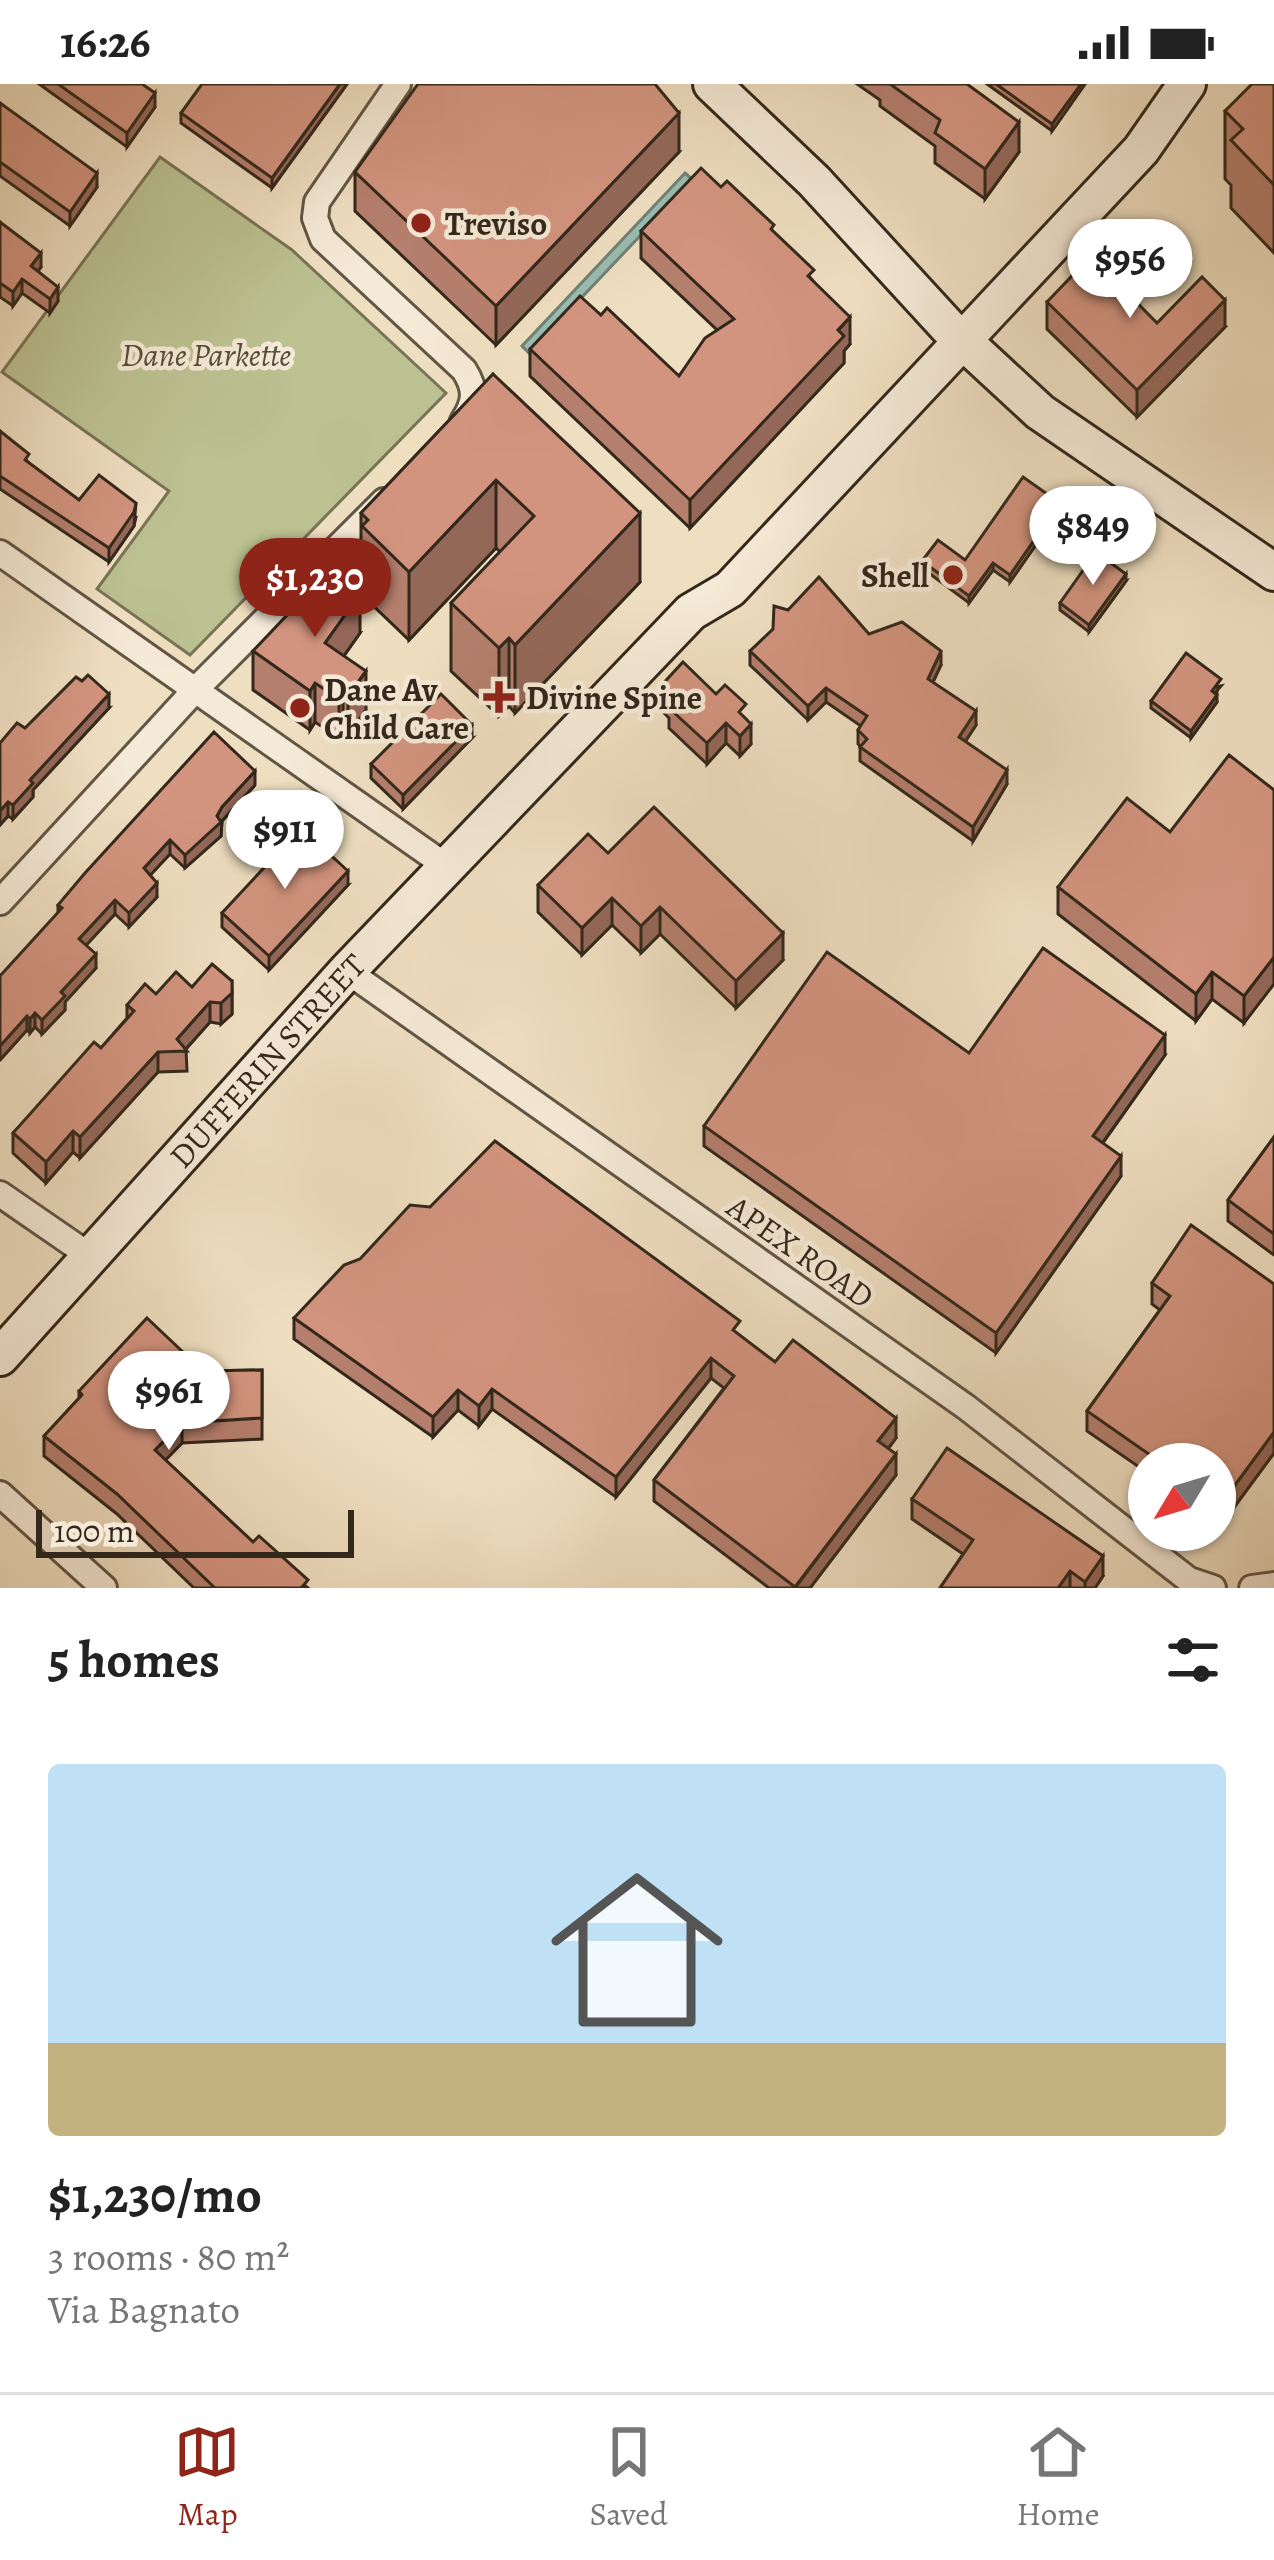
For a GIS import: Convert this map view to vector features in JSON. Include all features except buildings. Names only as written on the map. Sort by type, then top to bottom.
[{"type":"main road","points":[[712,84],[858,228],[887,239],[1045,416],[1274,572]]},
{"type":"main road","name":"DUFFERIN STREET","points":[[0,1357],[346,971],[691,612],[730,589],[1128,135],[1185,87]]},
{"type":"street","points":[[398,84],[321,195],[315,218],[323,239],[455,360],[471,381],[474,402],[445,440]]},
{"type":"street","points":[[0,902],[196,689],[397,488]]},
{"type":"street","points":[[0,554],[446,866]]},
{"type":"street","name":"APEX ROAD","points":[[346,971],[966,1407],[1189,1580],[1213,1588]]},
{"type":"street","points":[[0,1194],[90,1256]]},
{"type":"street","points":[[0,1495],[104,1588]]},
{"type":"street","points":[[1252,1588],[1274,1586]]},
{"type":"green space","name":"Dane Parkette","points":[[160,157],[292,250],[446,393],[190,655],[97,589],[169,491],[2,372]]},
{"type":"water","points":[[685,173],[693,180],[529,353],[522,346]]},
{"type":"place","name":"Treviso","points":[[421,223]]},
{"type":"place","name":"Shell","points":[[953,575]]},
{"type":"place","name":"Divine Spine","points":[[499,697]]},
{"type":"place","name":"Dane Av Child Care","points":[[300,708]]}]
